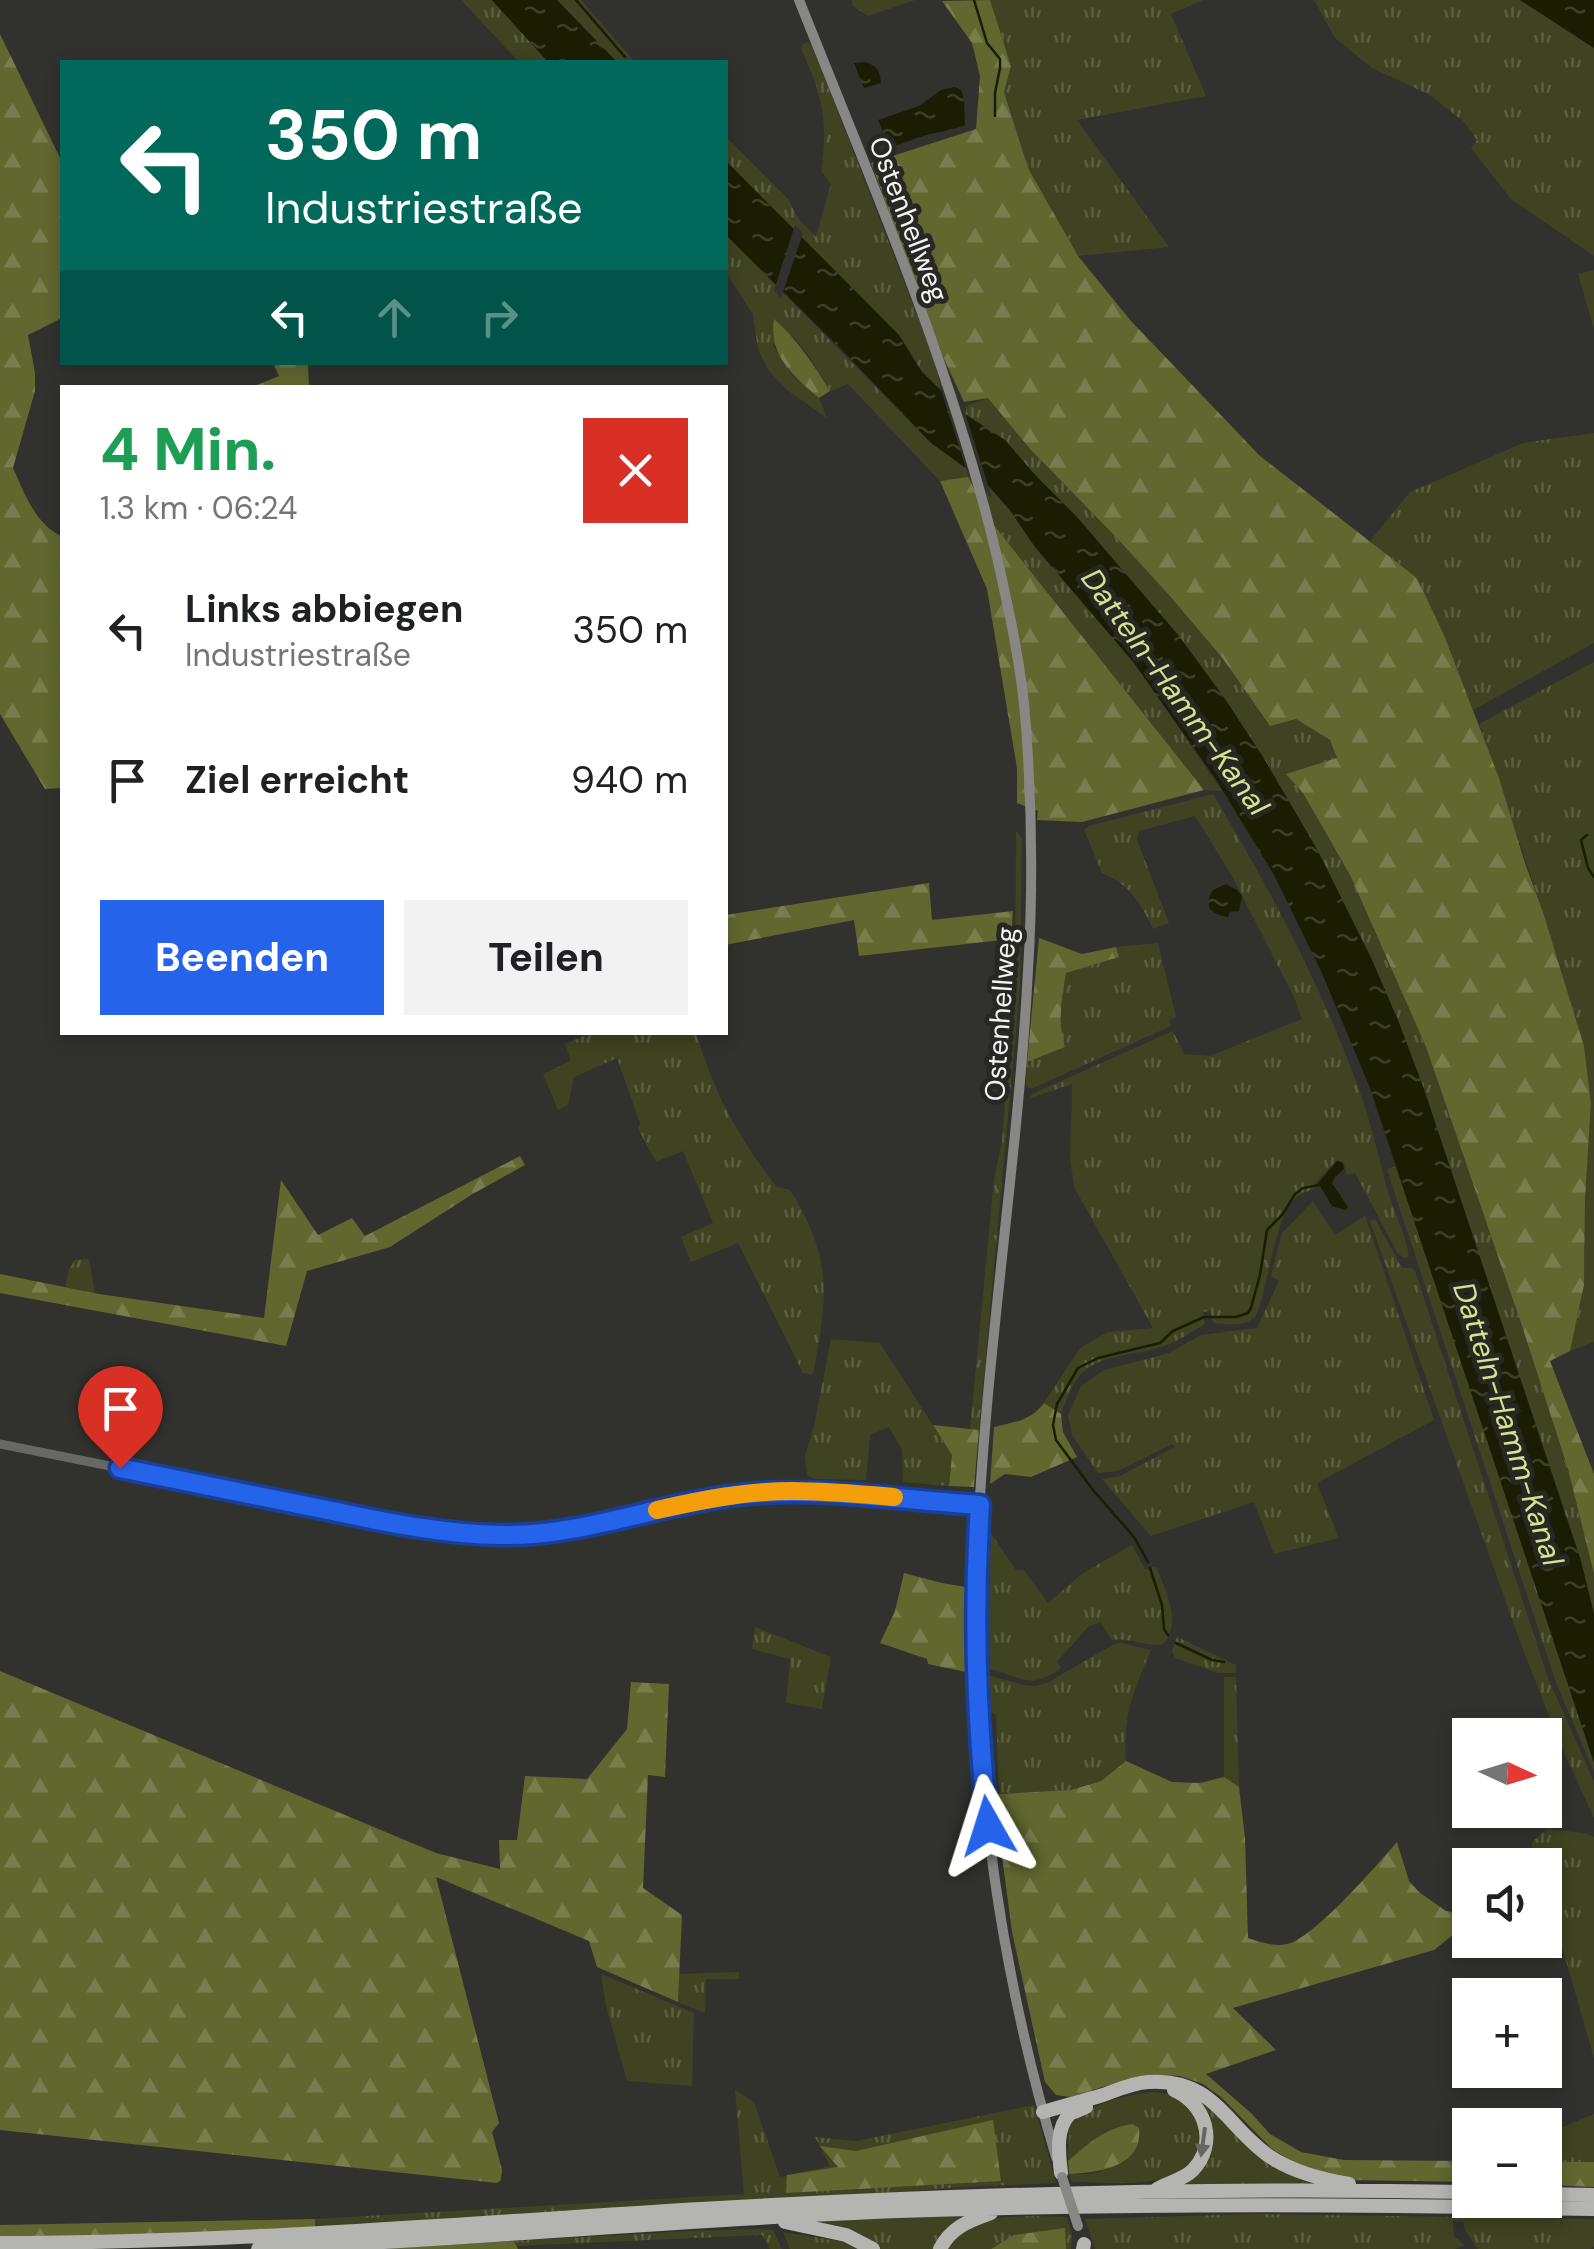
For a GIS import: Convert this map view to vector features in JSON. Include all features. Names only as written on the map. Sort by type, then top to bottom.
[{"type":"highway","points":[[1044,2115],[1140,2083],[1174,2084],[1206,2096],[1282,2164],[1308,2175],[1390,2190]]},
{"type":"highway","points":[[1044,2115],[1070,2114],[1143,2088],[1176,2091],[1194,2103],[1206,2127],[1202,2158],[1185,2176],[1151,2192]]},
{"type":"highway","points":[[1062,2175],[1060,2133],[1070,2114]]},
{"type":"highway","points":[[0,2243],[261,2237],[994,2195],[1452,2192]]},
{"type":"highway","points":[[1562,2194],[1594,2195]]},
{"type":"highway","points":[[258,2249],[765,2218],[1006,2208],[1327,2204],[1594,2209]]},
{"type":"highway","points":[[940,2249],[961,2224],[1006,2208]]},
{"type":"highway","points":[[765,2218],[846,2235],[873,2249]]},
{"type":"main road","name":"Ostenhellweg","points":[[799,0],[950,394],[978,484],[1012,624],[1026,721],[1031,898],[1028,974],[980,1505],[977,1671],[985,1798],[1012,1988],[1044,2115],[1084,2247]]},
{"type":"street","points":[[0,1444],[409,1526],[503,1535],[590,1526],[712,1498],[778,1491],[980,1505]]},
{"type":"green space","points":[[461,0],[492,0],[546,60],[517,60]]},
{"type":"green space","points":[[557,0],[581,0],[633,60],[615,60]]},
{"type":"green space","points":[[852,0],[915,0],[868,16],[853,6]]},
{"type":"green space","points":[[990,0],[1203,0],[1171,14],[1206,96],[1077,120],[1169,247],[1078,256],[1028,168],[1004,92],[1011,66]]},
{"type":"green space","points":[[990,0],[1011,66],[1004,92],[1028,168],[1078,256],[1131,321],[1260,456],[1417,578],[1444,635],[1499,778],[1584,1046],[1591,1103],[1584,1285],[1570,1351],[1550,1361],[1594,1474],[1594,1574],[1568,1469],[1426,1047],[1351,877],[1303,793],[1286,774],[1337,758],[1330,740],[1296,719],[1270,726],[1223,659],[1169,595],[1030,449],[988,398],[964,402],[944,359],[871,163],[976,129],[980,76],[972,43],[942,1]]},
{"type":"green space","points":[[1314,0],[1520,0],[1594,48],[1594,256],[1511,199],[1471,148],[1477,140],[1464,122],[1430,95],[1372,68],[1335,38]]},
{"type":"green space","points":[[0,34],[60,158],[60,319],[28,335],[35,391],[13,468],[38,516],[60,535],[60,788],[45,789],[0,714]]},
{"type":"green space","points":[[808,42],[814,50],[940,382],[966,413],[966,406],[988,398],[1030,449],[1169,595],[1223,660],[1270,726],[1296,719],[1330,740],[1338,758],[1287,774],[1303,793],[1351,877],[1426,1047],[1568,1469],[1594,1574],[1594,1614],[1581,1561],[1424,1089],[1372,960],[1318,851],[1263,757],[1179,636],[1077,517],[1005,440],[968,416],[922,372],[899,335],[728,163],[728,139],[789,200],[797,217],[816,237],[831,184],[821,171],[822,108],[801,49]]},
{"type":"green space","points":[[728,237],[931,443],[985,482],[1134,663],[1222,791],[1204,790],[993,524],[968,477],[940,481],[848,384],[830,391],[793,336],[773,345],[791,374],[819,398],[827,418],[787,390],[769,371],[758,349],[753,315],[728,275]]},
{"type":"green space","points":[[1594,270],[1594,329],[1578,274]]},
{"type":"green space","points":[[774,319],[798,344],[830,391],[819,398],[785,364],[775,344]]},
{"type":"green space","points":[[274,365],[308,365],[309,385],[257,385],[279,376]]},
{"type":"green space","points":[[1594,433],[1594,643],[1473,710],[1417,578],[1370,541],[1410,492],[1523,443]]},
{"type":"green space","points":[[968,477],[993,524],[1204,790],[1082,822],[1037,820],[1038,811],[1017,803],[1017,768],[987,589],[940,481]]},
{"type":"green space","points":[[1594,662],[1594,1342],[1570,1351],[1584,1285],[1591,1103],[1584,1046],[1479,724]]},
{"type":"green space","points":[[1213,794],[1273,899],[1326,1007],[1365,1107],[1409,1257],[1398,1254],[1355,1173],[1347,1175],[1344,1164],[1336,1161],[1314,1189],[1299,1195],[1285,1214],[1254,1317],[1238,1324],[1213,1323],[1210,1311],[1203,1312],[1205,1324],[1174,1342],[1097,1363],[1079,1377],[1061,1414],[1044,1403],[1080,1348],[1108,1332],[1153,1328],[1075,1189],[1070,1161],[1072,1084],[1028,1099],[1173,1031],[1184,1054],[1210,1056],[1302,1019],[1232,876],[1195,816],[1139,831],[1137,840],[1169,923],[1153,929],[1133,895],[1102,873],[1084,830]]},
{"type":"green space","points":[[1016,831],[1022,838],[1020,987],[979,1430],[970,1429],[994,1180],[1002,1141],[1015,966]]},
{"type":"green space","points":[[929,883],[932,920],[1013,911],[1011,939],[859,956],[854,920],[728,944],[728,915]]},
{"type":"green space","points":[[1039,938],[1082,954],[1116,947],[1119,957],[1066,973],[1061,1019],[1065,1047],[1027,1062]]},
{"type":"green space","points":[[1158,943],[1176,1017],[1169,1020],[1171,1026],[1028,1088],[1027,1062],[1064,1047],[1061,1019],[1066,973],[1119,957],[1116,947]]},
{"type":"green space","points":[[585,1035],[697,1035],[710,1074],[739,1133],[777,1187],[790,1190],[814,1238],[823,1301],[813,1375],[803,1373],[738,1243],[691,1262],[681,1237],[713,1223],[683,1151],[656,1162],[638,1129],[640,1123],[617,1058],[574,1077],[568,1105],[558,1110],[543,1074],[571,1061],[565,1044]]},
{"type":"green space","points":[[520,1156],[525,1165],[390,1247],[307,1271],[286,1346],[0,1293],[0,1274],[99,1294],[264,1318],[281,1180],[318,1235],[352,1218],[365,1236]]},
{"type":"green space","points":[[1396,1166],[1594,1772],[1555,1680],[1393,1188],[1387,1169]]},
{"type":"green space","points":[[1313,1201],[1335,1235],[1365,1216],[1434,1420],[1317,1483],[1339,1538],[1274,1554],[1254,1502],[1151,1536],[1102,1479],[1120,1476],[1175,1447],[1172,1444],[1118,1471],[1098,1473],[1072,1435],[1068,1415],[1081,1386],[1104,1370],[1169,1353],[1201,1335],[1257,1328],[1279,1281],[1271,1276],[1282,1233]]},
{"type":"green space","points":[[1375,1219],[1402,1268],[1415,1271],[1548,1678],[1594,1782],[1594,1818],[1562,1748],[1562,1718],[1550,1718],[1522,1647],[1370,1221]]},
{"type":"green space","points":[[89,1259],[95,1293],[65,1287],[75,1260]]},
{"type":"green space","points":[[831,1339],[880,1343],[952,1455],[949,1486],[903,1482],[902,1450],[889,1427],[870,1435],[866,1480],[814,1479],[807,1475],[805,1455]]},
{"type":"green space","points":[[1044,1403],[1061,1414],[1063,1432],[1077,1457],[1031,1477],[1005,1474],[990,1484],[994,1427],[1028,1417]]},
{"type":"green space","points":[[933,1425],[979,1430],[974,1487],[949,1486],[952,1455]]},
{"type":"green space","points":[[990,1532],[1016,1570],[1024,1570],[1048,1603],[1083,1573],[1132,1545],[1145,1569],[1156,1567],[1164,1586],[1172,1618],[1168,1637],[1162,1645],[1112,1640],[1100,1622],[1088,1627],[1057,1662],[1061,1668],[1040,1679],[1024,1680],[986,1668]]},
{"type":"green space","points":[[904,1573],[966,1587],[966,1672],[928,1664],[927,1659],[880,1643],[895,1611]]},
{"type":"green space","points":[[755,1627],[831,1657],[822,1709],[786,1703],[790,1659],[752,1649]]},
{"type":"green space","points":[[1177,1637],[1236,1665],[1236,1673],[1218,1673],[1175,1658],[1172,1651]]},
{"type":"green space","points":[[1121,1643],[1151,1650],[1131,1704],[1126,1761],[1101,1781],[1071,1790],[999,1794],[996,1714],[988,1711],[987,1675],[1035,1686]]},
{"type":"green space","points":[[0,1671],[436,1853],[500,1869],[499,1840],[517,1840],[525,1776],[587,1779],[627,1729],[631,1682],[669,1684],[665,1777],[648,1775],[643,1888],[682,1915],[678,2002],[597,1967],[589,1941],[436,1877],[499,2123],[492,2132],[502,2170],[497,2183],[0,2130]]},
{"type":"green space","points":[[1224,1677],[1236,1677],[1239,1787],[1224,1777]]},
{"type":"green space","points":[[1126,1761],[1172,1782],[1200,1783],[1224,1777],[1239,1787],[1248,1938],[1267,1944],[1287,1944],[1312,1929],[1397,1842],[1409,1881],[1419,1892],[1452,1912],[1452,1936],[1434,1950],[1233,2008],[1276,2050],[1206,2074],[1270,2134],[1301,2152],[1344,2160],[1452,2161],[1452,2182],[1349,2180],[1295,2163],[1272,2149],[1221,2097],[1203,2084],[1180,2076],[1128,2079],[1071,2097],[1056,2095],[1045,2082],[1012,1932],[995,1803],[999,1794],[1071,1790],[1101,1781]]},
{"type":"green space","points":[[1547,1829],[1594,1837],[1594,2058],[1562,1946],[1562,1848],[1531,1848],[1532,1842]]},
{"type":"green space","points":[[739,1972],[739,1979],[706,1979],[705,2013],[678,2002],[679,1974]]},
{"type":"green space","points":[[601,1974],[694,2013],[692,2086],[627,2081]]},
{"type":"green space","points":[[735,2090],[754,2102],[780,2177],[830,2166],[815,2137],[856,2141],[1034,2105],[1056,2183],[315,2230],[315,2219],[744,2194]]},
{"type":"green space","points":[[1152,2092],[1181,2099],[1194,2113],[1200,2141],[1188,2166],[1156,2180],[1072,2182],[1069,2174],[1092,2174],[1116,2164],[1133,2150],[1140,2137],[1133,2124],[1114,2128],[1068,2161],[1067,2129],[1105,2103]]},
{"type":"green space","points":[[1200,2096],[1249,2143],[1336,2184],[1173,2185],[1202,2163]]},
{"type":"green space","points":[[1594,2114],[1594,2162],[1562,2162],[1562,2127]]},
{"type":"green space","points":[[993,2120],[1001,2181],[786,2193],[787,2175],[838,2167],[820,2146],[856,2151]]},
{"type":"green space","points":[[1133,2124],[1139,2128],[1139,2141],[1126,2159],[1105,2169],[1069,2174],[1068,2161],[1090,2143],[1114,2129]]},
{"type":"green space","points":[[1562,2162],[1594,2162],[1594,2187],[1562,2186]]},
{"type":"green space","points":[[1252,2214],[1594,2219],[1594,2246],[1478,2249],[1463,2222],[1453,2221],[1454,2236],[1465,2245],[1455,2249],[1095,2249],[1085,2219]]},
{"type":"green space","points":[[974,2215],[938,2249],[877,2249],[807,2222]]},
{"type":"green space","points":[[1067,2217],[1071,2249],[946,2249],[956,2236],[984,2221]]},
{"type":"green space","points":[[315,2219],[315,2230],[91,2239],[0,2237],[0,2225]]},
{"type":"green space","points":[[1065,2228],[1066,2249],[991,2249],[1014,2235]]},
{"type":"green space","points":[[773,2230],[782,2249],[770,2249],[762,2235],[517,2246],[514,2241],[689,2231]]},
{"type":"green space","points":[[783,2232],[850,2243],[859,2249],[790,2249]]},
{"type":"green space","points":[[514,2241],[518,2249],[377,2249]]},
{"type":"water","points":[[492,0],[557,0],[615,60],[546,60]]},
{"type":"water","points":[[1520,0],[1594,0],[1594,48]]},
{"type":"water","points":[[865,62],[878,70],[881,83],[864,88],[854,63]]},
{"type":"water","points":[[955,87],[964,99],[965,125],[889,146],[878,120],[919,106],[941,90]]},
{"type":"water","name":"Datteln-Hamm-Kanal","points":[[728,163],[899,335],[922,372],[968,416],[1005,440],[1077,517],[1179,636],[1225,699],[1318,851],[1372,960],[1424,1089],[1581,1561],[1594,1614],[1594,1763],[1370,1088],[1321,971],[1274,875],[1217,781],[1134,663],[1035,547],[1010,510],[985,482],[931,443],[728,237]]},
{"type":"water","points":[[1226,884],[1242,896],[1239,911],[1230,912],[1228,917],[1213,912],[1208,901],[1213,890]]},
{"type":"water","points":[[1337,1161],[1343,1163],[1344,1169],[1332,1183],[1348,1207],[1345,1210],[1332,1206],[1318,1183]]},
{"type":"pier","points":[[795,225],[803,233],[781,298],[774,290]]},
{"type":"pier","points":[[939,383],[963,406],[992,498],[968,475]]},
{"type":"waterway","points":[[576,0],[625,57]]},
{"type":"waterway","points":[[974,0],[987,43],[1000,59],[995,116]]},
{"type":"waterway","points":[[1587,835],[1581,840],[1594,877]]},
{"type":"waterway","points":[[1148,1562],[1134,1537],[1056,1440],[1053,1425],[1057,1404],[1078,1368],[1098,1358],[1160,1343],[1173,1331],[1204,1317],[1248,1313],[1260,1275],[1267,1230],[1295,1194],[1319,1185]]},
{"type":"waterway","points":[[1150,1568],[1168,1635]]},
{"type":"waterway","points":[[1176,1643],[1224,1662]]},
{"type":"slow traffic","points":[[657,1510],[712,1498],[791,1491],[894,1497]]},
{"type":"route","points":[[120,1468],[409,1526],[485,1534],[568,1530],[712,1498],[773,1492],[980,1505],[977,1671],[988,1826]]}]
